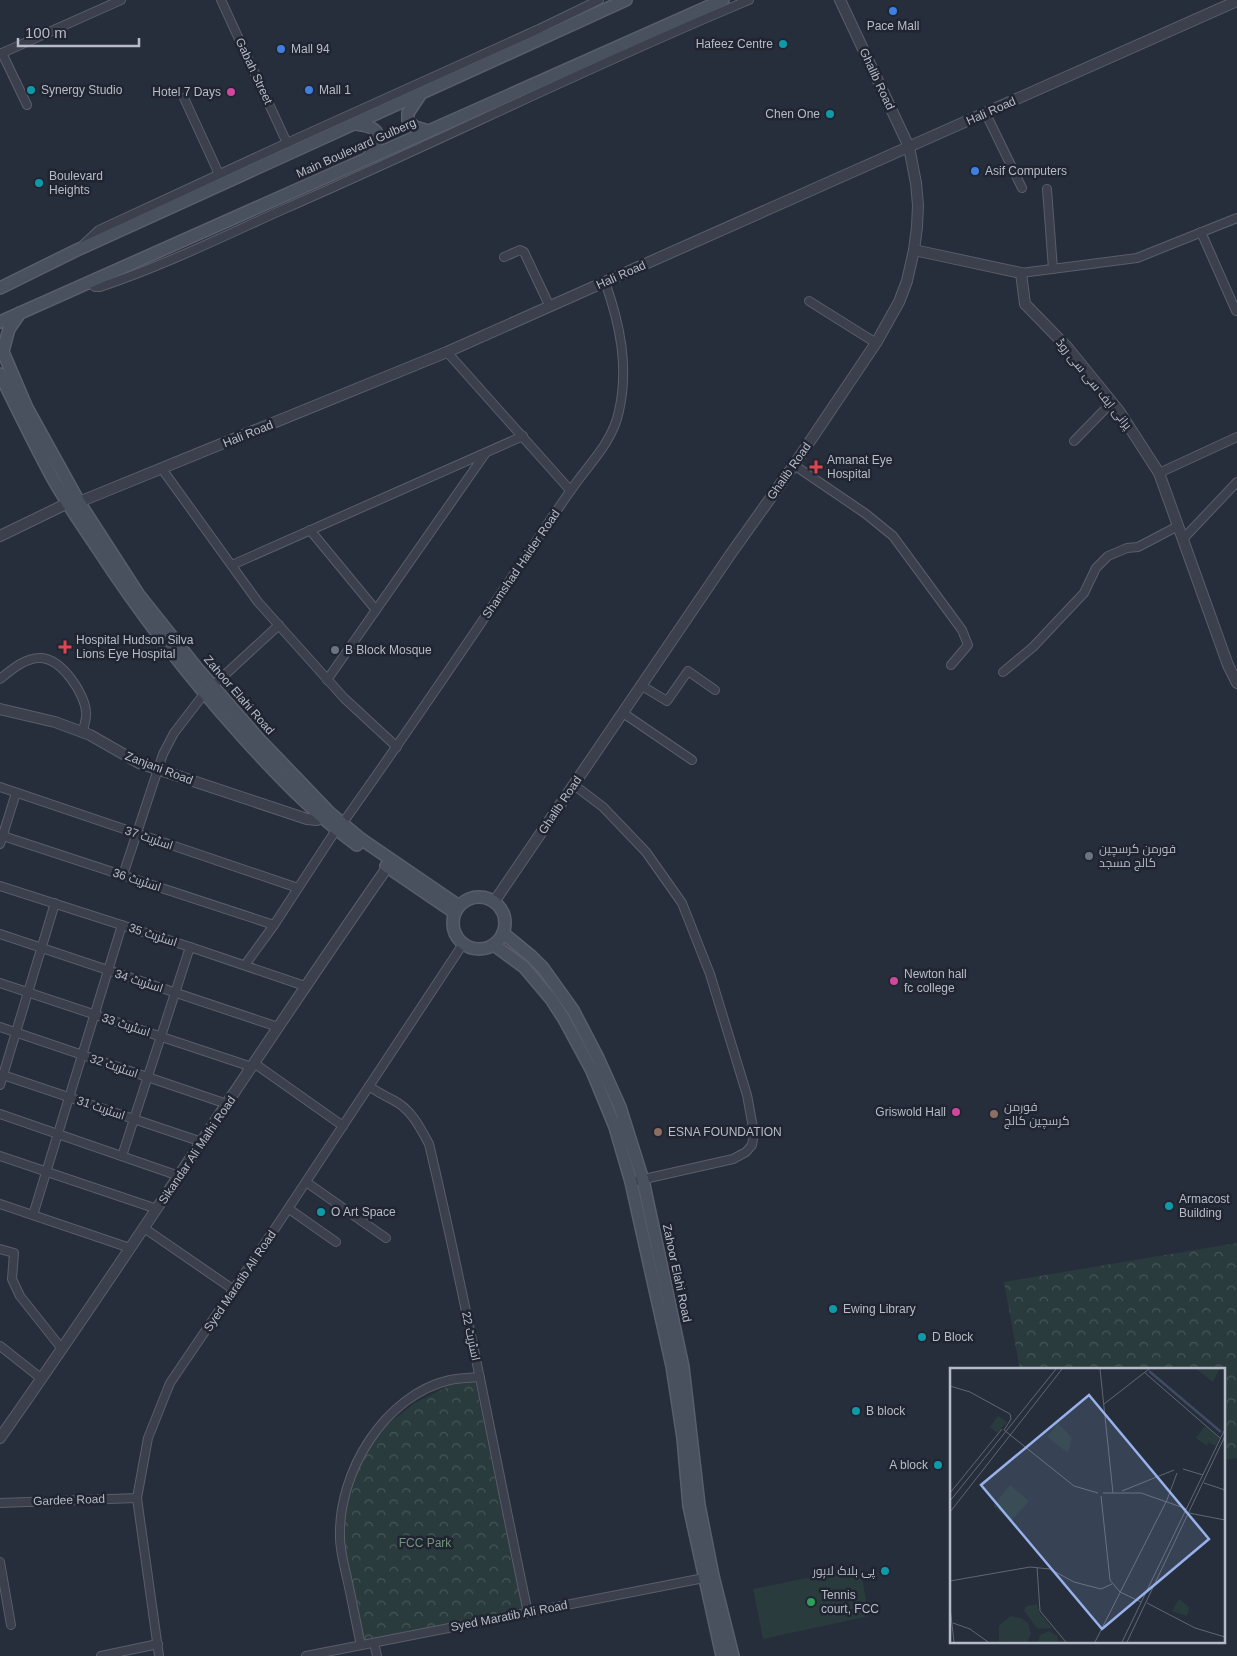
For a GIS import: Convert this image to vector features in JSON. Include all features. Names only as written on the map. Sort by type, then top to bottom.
[{"type":"main road","name":"Main Boulevard Gulberg","points":[[0,288],[77,250],[626,0]]},
{"type":"main road","name":"Main Boulevard Gulberg","points":[[0,322],[723,0]]},
{"type":"main road","points":[[421,94],[408,113],[408,121],[415,127],[428,131]]},
{"type":"main road","points":[[356,124],[368,126],[377,131],[379,136],[378,144],[368,158]]},
{"type":"main road","points":[[1,348],[9,329],[21,312]]},
{"type":"main road","name":"Zahoor Elahi Road","points":[[1,348],[27,408],[73,503]]},
{"type":"main road","name":"Zahoor Elahi Road","points":[[0,374],[53,479],[73,503],[209,691],[283,781],[320,817],[339,827],[457,909]]},
{"type":"main road","name":"Zahoor Elahi Road","points":[[209,691],[305,788],[339,827]]},
{"type":"main road","points":[[472,898],[488,899],[494,902],[504,916],[505,925],[503,933],[494,945],[486,948],[470,948],[457,938],[453,930],[453,921],[457,909],[472,898]]},
{"type":"main road","name":"Zahoor Elahi Road","points":[[503,933],[532,956],[543,968],[573,1010],[598,1058],[620,1107],[643,1180],[683,1367],[708,1577],[722,1656]]},
{"type":"main road","name":"Zahoor Elahi Road","points":[[494,945],[524,967],[540,984],[564,1019],[592,1071],[615,1127],[631,1182],[672,1366],[683,1438],[689,1506],[708,1577],[733,1656]]},
{"type":"street","points":[[27,106],[1,54],[121,0]]},
{"type":"street","name":"Gabah Street","points":[[220,0],[287,143]]},
{"type":"street","points":[[88,282],[95,287],[100,287],[146,269],[335,188],[564,82],[749,0]]},
{"type":"street","name":"Ghalib Road","points":[[494,902],[730,555],[794,465],[876,343],[900,302],[914,250],[918,205],[909,147],[840,0]]},
{"type":"street","points":[[77,250],[99,230],[470,61],[594,1]]},
{"type":"street","name":"Hali Road","points":[[0,536],[73,503],[162,469],[448,352],[1237,1]]},
{"type":"street","points":[[184,98],[219,174]]},
{"type":"street","points":[[986,114],[1022,188]]},
{"type":"street","points":[[1046,189],[1053,269]]},
{"type":"street","points":[[914,250],[1021,273],[1137,258],[1237,218]]},
{"type":"street","points":[[1201,232],[1236,311]]},
{"type":"street","points":[[504,257],[520,250],[524,252],[550,307]]},
{"type":"street","name":"پرانی ایف سی سی روڈ","points":[[1021,273],[1026,304],[1067,347],[1112,402],[1159,473],[1228,666],[1237,683]]},
{"type":"street","name":"Shamshad Haider Road","points":[[245,965],[339,827],[397,747],[570,490],[612,432],[619,412],[624,378],[622,344],[615,310],[605,282]]},
{"type":"street","points":[[809,301],[876,343]]},
{"type":"street","points":[[448,352],[570,490]]},
{"type":"street","points":[[1074,440],[1112,402]]},
{"type":"street","points":[[232,564],[523,436]]},
{"type":"street","points":[[1159,473],[1237,437]]},
{"type":"street","points":[[327,680],[485,453]]},
{"type":"street","points":[[794,465],[866,514],[893,536],[962,630],[968,645],[951,665]]},
{"type":"street","points":[[162,469],[258,602],[344,698],[397,747]]},
{"type":"street","points":[[1182,539],[1237,482]]},
{"type":"street","points":[[1003,672],[1033,647],[1084,593],[1096,568],[1108,556],[1127,548],[1138,547],[1178,526]]},
{"type":"street","points":[[310,530],[376,610]]},
{"type":"street","points":[[123,875],[163,754],[174,733],[209,691],[279,624]]},
{"type":"street","points":[[0,679],[12,668],[26,661],[41,658],[55,662],[64,670],[76,686],[84,702],[86,714],[82,732]]},
{"type":"street","points":[[642,686],[667,701],[688,671],[715,690]]},
{"type":"street","name":"Zanjani Road","points":[[0,709],[55,722],[82,732],[128,758],[159,770],[307,819],[314,820],[320,817]]},
{"type":"street","points":[[624,713],[692,760]]},
{"type":"street","points":[[574,785],[603,807],[646,852],[682,903],[710,974],[747,1095],[754,1133],[752,1145],[746,1152],[733,1159],[631,1182]]},
{"type":"street","name":"اسٹریٹ 37","points":[[0,787],[298,888]]},
{"type":"street","points":[[0,844],[1,835],[16,793]]},
{"type":"street","name":"اسٹریٹ 36","points":[[1,835],[274,925]]},
{"type":"street","name":"Sikandar Ali Malhi Road","points":[[0,1438],[42,1379],[305,986],[390,863]]},
{"type":"street","name":"اسٹریٹ 35","points":[[0,886],[305,986]]},
{"type":"street","points":[[0,1084],[1,1075],[16,1033],[55,903]]},
{"type":"street","points":[[33,1215],[122,925]]},
{"type":"street","name":"اسٹریٹ 34","points":[[0,934],[278,1027]]},
{"type":"street","name":"Syed Maratib Ali Road","points":[[159,1656],[137,1498],[148,1438],[170,1383],[289,1209],[463,944]]},
{"type":"street","points":[[122,1156],[190,947]]},
{"type":"street","name":"اسٹریٹ 33","points":[[0,983],[253,1065],[343,1126]]},
{"type":"street","name":"اسٹریٹ 32","points":[[0,1027],[227,1104]]},
{"type":"street","name":"اسٹریٹ 31","points":[[1,1075],[202,1142]]},
{"type":"street","name":"اسٹریٹ 22","points":[[369,1086],[381,1095],[395,1101],[409,1112],[420,1127],[428,1144],[480,1377],[493,1449],[528,1613]]},
{"type":"street","points":[[0,1114],[179,1176]]},
{"type":"street","points":[[0,1156],[157,1209]]},
{"type":"street","points":[[306,1182],[386,1238]]},
{"type":"street","points":[[0,1204],[130,1248]]},
{"type":"street","points":[[289,1209],[336,1242]]},
{"type":"street","points":[[144,1228],[234,1290]]},
{"type":"street","points":[[0,1249],[14,1253],[12,1279],[20,1296],[62,1349]]},
{"type":"street","points":[[0,1346],[42,1379]]},
{"type":"street","points":[[361,1645],[340,1538],[344,1494],[355,1465],[360,1454],[380,1426],[394,1410],[410,1398],[430,1387],[449,1380],[480,1377]]},
{"type":"street","name":"Gardee Road","points":[[0,1503],[137,1498]]},
{"type":"street","points":[[0,1562],[11,1625]]},
{"type":"street","name":"Syed Maratib Ali Road","points":[[306,1656],[708,1577]]},
{"type":"street","points":[[374,1643],[376,1656]]},
{"type":"street","points":[[101,1656],[158,1644]]},
{"type":"green space","points":[[1237,1243],[1237,1458],[1224,1460],[1224,1368],[1020,1368],[1004,1282]]},
{"type":"green space","name":"FCC Park","points":[[475,1382],[522,1609],[364,1640],[345,1556],[342,1531],[348,1493],[357,1466],[369,1445],[388,1424],[415,1403],[451,1385]]},
{"type":"green space","name":"Tennis court, FCC","points":[[860,1567],[869,1616],[763,1639],[753,1589]]},
{"type":"place","name":"Pace Mall","points":[[893,11]]},
{"type":"place","name":"Hafeez Centre","points":[[783,44]]},
{"type":"place","name":"Mall 94","points":[[281,49]]},
{"type":"place","name":"Synergy Studio","points":[[31,90]]},
{"type":"place","name":"Mall 1","points":[[309,90]]},
{"type":"place","name":"Hotel 7 Days","points":[[231,92]]},
{"type":"place","name":"Chen One","points":[[830,114]]},
{"type":"place","name":"Asif Computers","points":[[975,171]]},
{"type":"place","name":"Boulevard Heights","points":[[39,183]]},
{"type":"place","name":"Amanat Eye Hospital","points":[[816,467]]},
{"type":"place","name":"Hospital Hudson Silva Lions Eye Hospital","points":[[65,647]]},
{"type":"place","name":"B Block Mosque","points":[[335,650]]},
{"type":"place","name":"فورمن کرسچین کالج مسجد","points":[[1089,856]]},
{"type":"place","name":"Newton hall fc college","points":[[894,981]]},
{"type":"place","name":"Griswold Hall","points":[[956,1112]]},
{"type":"place","name":"فورمن کرسچین کالج","points":[[994,1114]]},
{"type":"place","name":"ESNA FOUNDATION","points":[[658,1132]]},
{"type":"place","name":"Armacost Building","points":[[1169,1206]]},
{"type":"place","name":"O Art Space","points":[[321,1212]]},
{"type":"place","name":"Ewing Library","points":[[833,1309]]},
{"type":"place","name":"D Block","points":[[922,1337]]},
{"type":"place","name":"B block","points":[[856,1411]]},
{"type":"place","name":"A block","points":[[938,1465]]},
{"type":"place","name":"پی بلاک لاہور","points":[[885,1571]]},
{"type":"place","name":"Tennis court, FCC","points":[[811,1602]]}]
